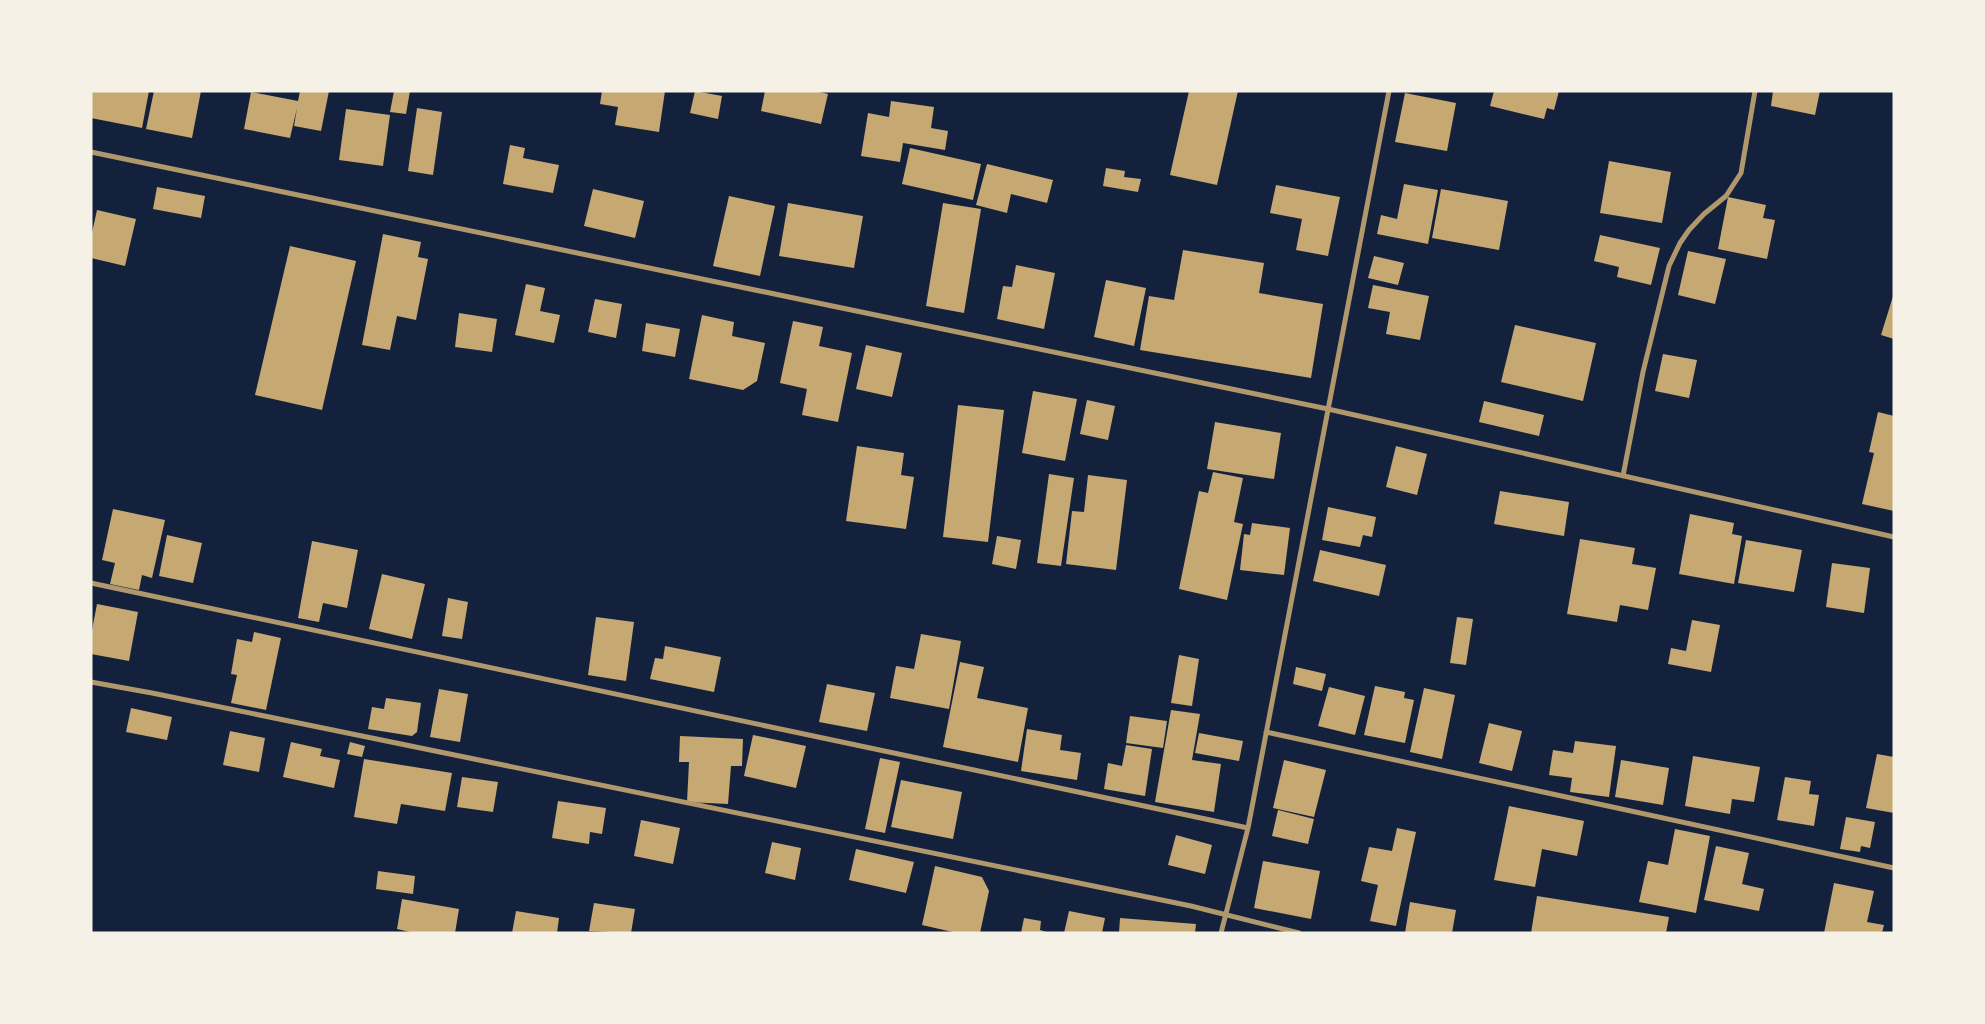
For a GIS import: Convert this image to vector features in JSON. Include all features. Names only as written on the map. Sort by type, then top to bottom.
[{"type":"street","points":[[1221,933],[1248,828],[1389,91]]},
{"type":"street","points":[[1623,476],[1643,372],[1669,266],[1689,230],[1726,196],[1742,173],[1755,91]]},
{"type":"street","points":[[91,152],[1328,409],[1894,537]]},
{"type":"street","points":[[91,583],[1248,828]]},
{"type":"street","points":[[91,682],[1181,904],[1299,933]]},
{"type":"street","points":[[1266,732],[1894,868]]},
{"type":"building","points":[[91,91],[149,91],[142,128],[91,118]]},
{"type":"building","points":[[154,91],[201,91],[192,138],[146,129]]},
{"type":"building","points":[[300,91],[329,91],[321,131],[294,126],[297,108],[290,138],[244,129],[251,92],[298,101]]},
{"type":"building","points":[[394,91],[410,91],[406,114],[390,112]]},
{"type":"building","points":[[602,91],[665,91],[659,132],[615,125],[618,107],[600,104]]},
{"type":"building","points":[[695,91],[722,96],[718,119],[690,113]]},
{"type":"building","points":[[765,91],[816,91],[828,94],[821,124],[761,111]]},
{"type":"building","points":[[1189,91],[1238,91],[1217,185],[1170,175]]},
{"type":"building","points":[[1494,91],[1559,91],[1554,110],[1547,108],[1544,119],[1490,106]]},
{"type":"building","points":[[1773,91],[1820,91],[1815,115],[1771,106]]},
{"type":"building","points":[[1405,93],[1456,103],[1447,151],[1395,142]]},
{"type":"building","points":[[891,101],[934,107],[931,128],[948,131],[945,150],[903,143],[900,162],[861,156],[868,113],[889,117]]},
{"type":"building","points":[[417,108],[442,112],[433,175],[408,171]]},
{"type":"building","points":[[346,109],[390,115],[383,166],[339,160]]},
{"type":"building","points":[[510,145],[525,148],[523,158],[559,165],[553,193],[503,184]]},
{"type":"building","points":[[910,148],[981,164],[973,200],[902,184]]},
{"type":"building","points":[[1609,161],[1671,172],[1662,223],[1600,213]]},
{"type":"building","points":[[987,164],[1053,180],[1047,203],[1011,194],[1007,213],[976,205]]},
{"type":"building","points":[[1106,168],[1125,171],[1124,177],[1141,179],[1138,192],[1103,186]]},
{"type":"building","points":[[1404,184],[1438,190],[1428,244],[1377,234],[1381,215],[1397,219]]},
{"type":"building","points":[[1276,185],[1340,197],[1328,256],[1296,250],[1302,219],[1270,213]]},
{"type":"building","points":[[157,187],[205,196],[201,218],[153,209]]},
{"type":"building","points":[[593,189],[644,201],[635,238],[584,226]]},
{"type":"building","points":[[1441,189],[1508,201],[1499,250],[1432,238]]},
{"type":"building","points":[[729,196],[775,206],[760,276],[713,266]]},
{"type":"building","points":[[1728,197],[1766,205],[1763,218],[1775,220],[1767,259],[1718,249]]},
{"type":"building","points":[[788,203],[863,216],[854,268],[779,256]]},
{"type":"building","points":[[943,203],[981,209],[964,313],[926,306]]},
{"type":"building","points":[[97,210],[136,219],[125,266],[91,258],[91,237]]},
{"type":"building","points":[[383,234],[421,242],[418,257],[428,259],[416,320],[397,316],[390,350],[362,345]]},
{"type":"building","points":[[1600,235],[1660,248],[1651,285],[1617,277],[1619,267],[1594,261]]},
{"type":"building","points":[[290,246],[356,261],[322,410],[255,395]]},
{"type":"building","points":[[1183,250],[1264,263],[1259,293],[1323,304],[1311,378],[1140,350],[1149,296],[1174,300]]},
{"type":"building","points":[[1688,251],[1726,259],[1715,304],[1678,295]]},
{"type":"building","points":[[1374,256],[1404,263],[1398,285],[1368,278]]},
{"type":"building","points":[[1016,265],[1055,273],[1044,329],[997,319],[1003,286],[1012,287]]},
{"type":"building","points":[[1106,280],[1146,288],[1134,346],[1094,337]]},
{"type":"building","points":[[526,284],[545,288],[540,311],[560,315],[554,343],[515,335]]},
{"type":"building","points":[[1373,285],[1429,296],[1420,340],[1386,334],[1390,312],[1368,308]]},
{"type":"building","points":[[1894,293],[1894,339],[1881,335]]},
{"type":"building","points":[[595,299],[622,304],[616,338],[588,332]]},
{"type":"building","points":[[459,313],[497,319],[492,352],[455,347]]},
{"type":"building","points":[[702,315],[734,322],[732,336],[765,343],[757,381],[743,390],[689,379]]},
{"type":"building","points":[[793,321],[823,327],[819,346],[852,353],[838,422],[802,415],[807,389],[780,383]]},
{"type":"building","points":[[646,323],[680,329],[675,357],[642,351]]},
{"type":"building","points":[[1515,325],[1596,343],[1583,401],[1501,382]]},
{"type":"building","points":[[866,345],[902,353],[892,397],[856,389]]},
{"type":"building","points":[[1663,354],[1697,360],[1689,398],[1655,391]]},
{"type":"building","points":[[1033,391],[1077,399],[1065,461],[1022,453]]},
{"type":"building","points":[[1087,400],[1115,406],[1108,440],[1080,434]]},
{"type":"building","points":[[1484,401],[1544,415],[1539,436],[1479,422]]},
{"type":"building","points":[[958,405],[1004,410],[988,542],[943,537]]},
{"type":"building","points":[[1878,412],[1894,416],[1894,511],[1862,504],[1874,453],[1869,452]]},
{"type":"building","points":[[1215,422],[1281,433],[1274,479],[1207,469]]},
{"type":"building","points":[[857,446],[904,453],[901,475],[914,477],[906,529],[846,521]]},
{"type":"building","points":[[1396,446],[1427,454],[1417,495],[1386,487]]},
{"type":"building","points":[[1213,472],[1243,478],[1234,522],[1243,524],[1227,600],[1179,589],[1199,491],[1208,493]]},
{"type":"building","points":[[1049,474],[1074,478],[1061,566],[1037,563]]},
{"type":"building","points":[[1088,475],[1127,480],[1116,570],[1066,564],[1072,511],[1084,512]]},
{"type":"building","points":[[1500,491],[1569,502],[1564,536],[1494,524]]},
{"type":"building","points":[[1328,507],[1376,517],[1372,537],[1363,535],[1360,547],[1322,540]]},
{"type":"building","points":[[113,509],[165,520],[152,578],[142,575],[139,590],[110,584],[115,563],[102,560]]},
{"type":"building","points":[[1690,514],[1734,523],[1732,534],[1742,536],[1734,584],[1679,574]]},
{"type":"building","points":[[1252,523],[1290,528],[1284,575],[1240,570],[1244,534],[1250,535]]},
{"type":"building","points":[[167,535],[202,543],[193,583],[159,576]]},
{"type":"building","points":[[997,536],[1021,540],[1016,569],[992,564]]},
{"type":"building","points":[[1580,539],[1635,548],[1632,564],[1656,568],[1648,610],[1620,605],[1617,622],[1567,614]]},
{"type":"building","points":[[1746,540],[1802,550],[1794,592],[1738,583]]},
{"type":"building","points":[[312,541],[358,550],[347,608],[323,603],[319,622],[298,618]]},
{"type":"building","points":[[1320,550],[1386,565],[1379,596],[1313,581]]},
{"type":"building","points":[[1832,563],[1870,568],[1864,613],[1826,607]]},
{"type":"building","points":[[382,574],[425,584],[412,639],[369,629]]},
{"type":"building","points":[[448,598],[468,602],[462,639],[442,636]]},
{"type":"building","points":[[97,604],[138,612],[129,661],[91,654],[91,635]]},
{"type":"building","points":[[596,617],[634,622],[626,681],[588,675]]},
{"type":"building","points":[[1457,617],[1473,619],[1466,665],[1450,663]]},
{"type":"building","points":[[1692,620],[1720,625],[1711,672],[1668,664],[1671,648],[1686,651]]},
{"type":"building","points":[[254,632],[281,638],[266,710],[231,703],[237,675],[231,674],[237,639],[252,642]]},
{"type":"building","points":[[921,634],[961,641],[949,709],[890,698],[896,666],[914,669]]},
{"type":"building","points":[[665,646],[721,657],[714,692],[650,679],[655,658],[663,659]]},
{"type":"building","points":[[1179,655],[1199,659],[1192,706],[1171,703]]},
{"type":"building","points":[[960,662],[984,667],[977,698],[1028,708],[1018,762],[943,747]]},
{"type":"building","points":[[1296,667],[1326,674],[1322,691],[1293,684]]},
{"type":"building","points":[[827,684],[875,693],[867,731],[819,722]]},
{"type":"building","points":[[1375,686],[1405,692],[1404,698],[1414,700],[1405,743],[1364,735]]},
{"type":"building","points":[[1329,687],[1365,696],[1355,735],[1318,726]]},
{"type":"building","points":[[1424,688],[1455,695],[1442,759],[1410,752]]},
{"type":"building","points":[[439,689],[468,694],[460,742],[430,737]]},
{"type":"building","points":[[386,698],[421,703],[417,732],[412,736],[368,729],[372,707],[384,709]]},
{"type":"building","points":[[131,708],[172,717],[167,740],[126,732]]},
{"type":"building","points":[[1171,710],[1200,714],[1192,760],[1221,764],[1214,812],[1155,802]]},
{"type":"building","points":[[1130,716],[1167,721],[1163,748],[1126,743]]},
{"type":"building","points":[[1489,723],[1522,731],[1512,771],[1479,763]]},
{"type":"building","points":[[1027,729],[1062,735],[1060,750],[1081,753],[1077,780],[1021,771]]},
{"type":"building","points":[[230,731],[265,738],[259,772],[223,765]]},
{"type":"building","points":[[1199,733],[1243,741],[1239,761],[1195,753]]},
{"type":"building","points":[[753,735],[806,746],[796,788],[744,776]]},
{"type":"building","points":[[680,736],[743,739],[742,766],[731,766],[728,804],[687,802],[689,762],[679,762]]},
{"type":"building","points":[[1575,741],[1616,746],[1609,797],[1570,792],[1572,778],[1549,775],[1553,750],[1573,753]]},
{"type":"building","points":[[291,742],[322,749],[320,756],[340,760],[334,788],[283,777]]},
{"type":"building","points":[[350,742],[365,746],[362,757],[347,754]]},
{"type":"building","points":[[1126,745],[1152,749],[1145,796],[1104,789],[1108,763],[1122,766]]},
{"type":"building","points":[[1877,754],[1894,757],[1894,813],[1866,808]]},
{"type":"building","points":[[1693,756],[1760,767],[1754,802],[1732,799],[1730,814],[1685,806]]},
{"type":"building","points":[[880,758],[900,762],[885,833],[865,829]]},
{"type":"building","points":[[364,759],[452,773],[445,811],[401,804],[397,824],[354,817]]},
{"type":"building","points":[[1284,760],[1326,770],[1314,817],[1273,808]]},
{"type":"building","points":[[1621,760],[1669,768],[1663,805],[1615,797]]},
{"type":"building","points":[[462,777],[498,782],[493,812],[457,807]]},
{"type":"building","points":[[1785,777],[1811,781],[1809,794],[1819,795],[1814,826],[1777,820]]},
{"type":"building","points":[[901,780],[962,792],[953,839],[891,827]]},
{"type":"building","points":[[558,801],[606,808],[602,834],[590,832],[589,844],[552,838]]},
{"type":"building","points":[[1509,806],[1584,821],[1577,856],[1542,849],[1535,887],[1494,880]]},
{"type":"building","points":[[1278,810],[1314,819],[1308,844],[1272,836]]},
{"type":"building","points":[[1846,817],[1875,822],[1870,848],[1861,846],[1860,852],[1840,849]]},
{"type":"building","points":[[641,820],[680,828],[673,864],[634,856]]},
{"type":"building","points":[[1397,828],[1416,832],[1396,926],[1370,921],[1378,885],[1361,881],[1369,847],[1392,851]]},
{"type":"building","points":[[1675,829],[1710,836],[1696,913],[1639,902],[1648,861],[1668,865]]},
{"type":"building","points":[[1176,835],[1212,845],[1205,874],[1168,865]]},
{"type":"building","points":[[772,842],[801,848],[795,880],[765,873]]},
{"type":"building","points":[[1716,846],[1749,853],[1742,884],[1764,889],[1759,911],[1704,900]]},
{"type":"building","points":[[856,849],[914,862],[906,893],[849,880]]},
{"type":"building","points":[[1263,861],[1320,871],[1311,919],[1254,908]]},
{"type":"building","points":[[935,866],[982,877],[989,891],[980,933],[957,933],[922,925]]},
{"type":"building","points":[[378,871],[415,876],[413,894],[376,889]]},
{"type":"building","points":[[1834,883],[1874,891],[1867,922],[1884,925],[1882,933],[1824,933]]},
{"type":"building","points":[[1537,896],[1669,917],[1666,933],[1531,933]]},
{"type":"building","points":[[402,899],[459,909],[455,933],[414,933],[397,929]]},
{"type":"building","points":[[1410,902],[1456,910],[1452,933],[1405,933]]},
{"type":"building","points":[[594,903],[635,909],[631,933],[589,931]]},
{"type":"building","points":[[516,911],[559,918],[557,933],[512,933]]},
{"type":"building","points":[[1069,911],[1105,918],[1102,933],[1064,933]]},
{"type":"building","points":[[1024,918],[1041,921],[1040,930],[1050,933],[1021,933]]},
{"type":"building","points":[[1120,918],[1196,924],[1195,933],[1119,933]]}]
